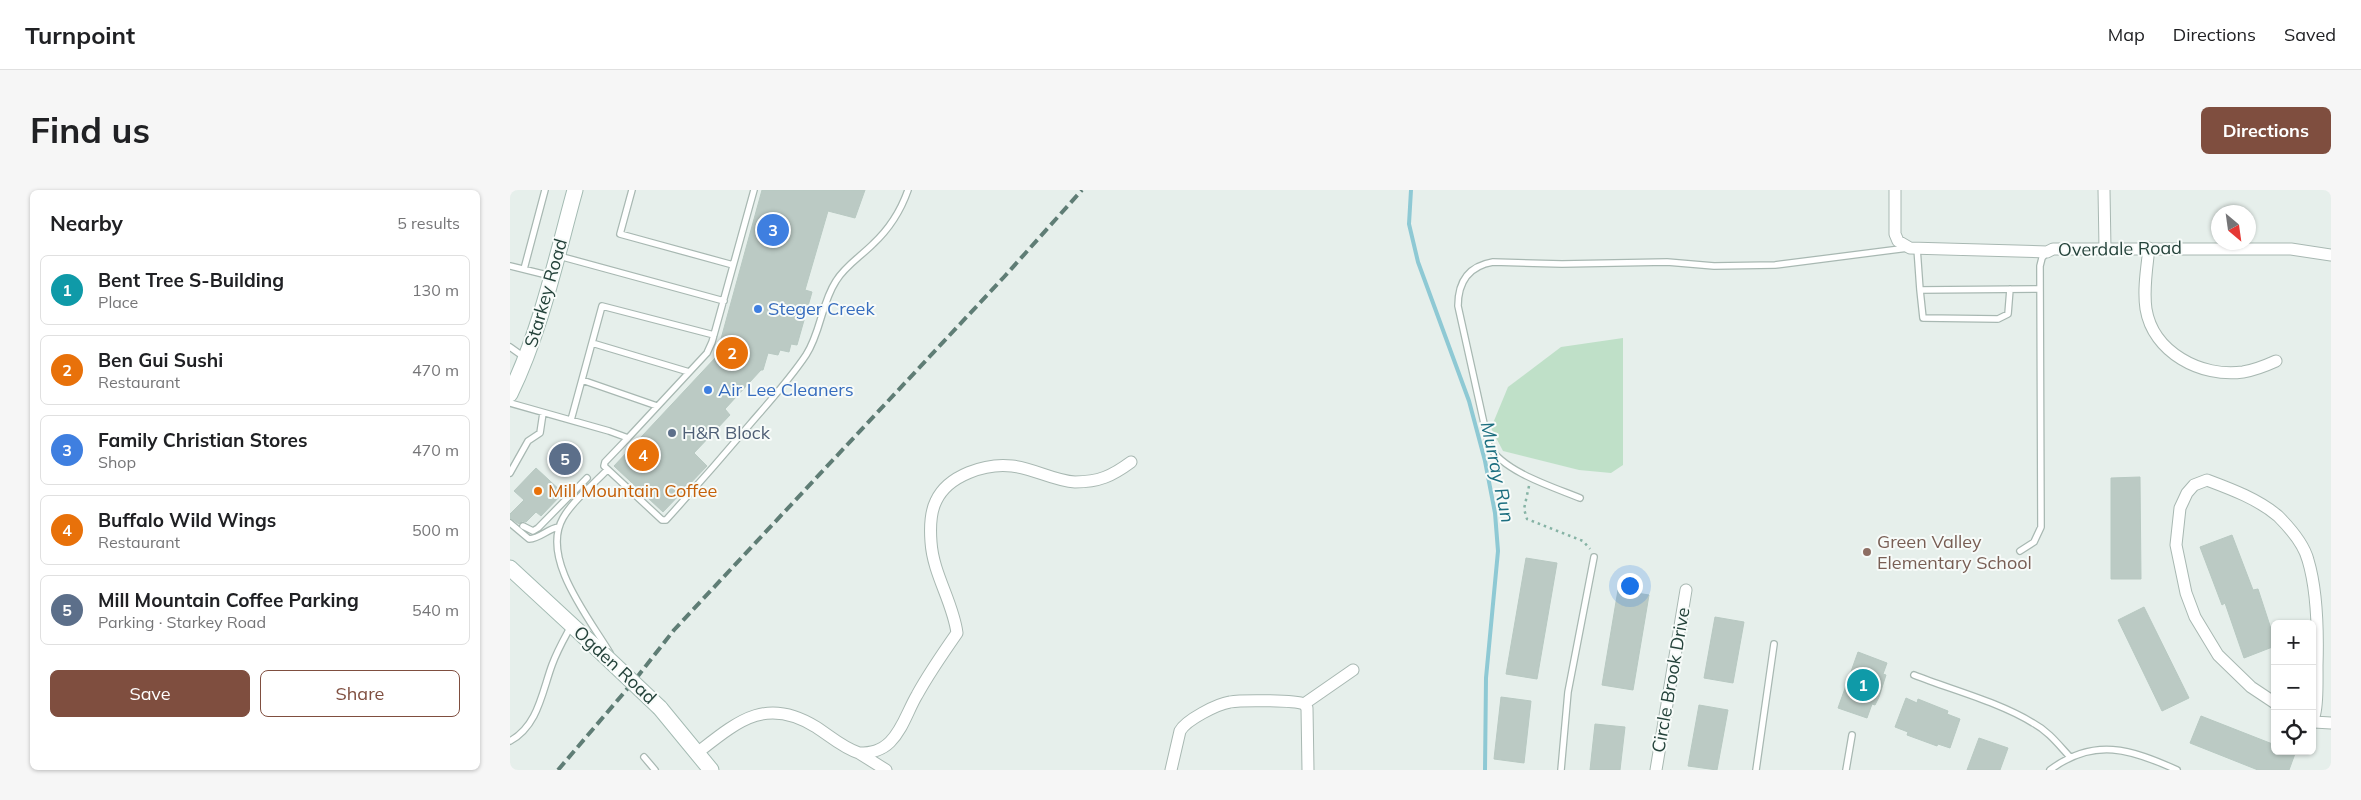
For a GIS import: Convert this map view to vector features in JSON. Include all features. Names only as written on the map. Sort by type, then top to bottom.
[{"type":"street","name":"Starkey Road","points":[[510,394],[527,359],[575,190]]},
{"type":"street","points":[[1896,190],[1895,234],[1898,241],[1913,248]]},
{"type":"street","points":[[2104,190],[2104,248]]},
{"type":"street","name":"Overdale Road","points":[[1913,248],[2047,252],[2053,249],[2104,248],[2291,249],[2331,255]]},
{"type":"street","points":[[2149,248],[2145,298],[2146,311],[2151,325],[2166,348],[2194,365],[2226,372],[2242,372],[2276,361]]},
{"type":"street","points":[[859,753],[880,750],[891,742],[931,671],[957,633],[955,616],[940,580],[931,543],[932,512],[937,499],[946,487],[963,476],[996,466],[1013,466],[1073,482],[1110,477],[1131,462]]},
{"type":"street","points":[[2271,700],[2251,687],[2218,655],[2195,617],[2186,593],[2176,545],[2180,508],[2187,493],[2194,485],[2207,480],[2241,493],[2278,516],[2300,542],[2308,559],[2314,598],[2318,650],[2316,678]]},
{"type":"street","name":"Ogden Road","points":[[510,568],[660,708],[711,770]]},
{"type":"street","name":"Circle Brook Drive","points":[[1656,770],[1686,590]]},
{"type":"street","points":[[1171,770],[1183,725],[1214,708],[1230,702],[1304,704],[1352,670]]},
{"type":"street","points":[[1304,704],[1307,708],[1308,770]]},
{"type":"street","points":[[698,753],[738,722],[766,712],[795,716],[886,770]]},
{"type":"street","points":[[2316,721],[2331,723]]},
{"type":"lane","points":[[524,269],[545,190]]},
{"type":"lane","points":[[632,190],[620,234],[733,265]]},
{"type":"lane","points":[[754,190],[724,301],[707,353],[605,462],[604,466],[607,470],[662,520],[666,520],[717,465],[806,355],[818,331],[827,298],[836,281],[847,266],[873,244],[885,230],[908,190]]},
{"type":"lane","points":[[1580,498],[1533,478],[1500,461],[1489,446],[1458,306],[1460,284],[1471,270],[1482,264],[1493,262],[1562,264],[1667,262],[1714,266],[1776,265],[1913,248],[1923,318],[1998,319],[2008,314],[2010,289]]},
{"type":"lane","points":[[2020,552],[2034,542],[2041,527],[2040,266],[2042,258],[2047,252]]},
{"type":"lane","points":[[557,256],[724,301]]},
{"type":"lane","points":[[510,266],[551,276]]},
{"type":"lane","points":[[1920,290],[2040,289]]},
{"type":"lane","points":[[570,420],[602,306],[714,335]]},
{"type":"lane","points":[[592,343],[689,372]]},
{"type":"lane","points":[[510,347],[527,359]]},
{"type":"lane","points":[[582,380],[657,406]]},
{"type":"lane","points":[[510,403],[628,438]]},
{"type":"lane","points":[[510,473],[528,441],[540,432],[543,413]]},
{"type":"lane","points":[[607,470],[564,516],[558,527],[556,539],[559,564],[620,670]]},
{"type":"lane","points":[[523,526],[528,531],[538,528],[587,478]]},
{"type":"lane","points":[[510,524],[529,539],[541,537],[552,528],[558,527]]},
{"type":"lane","points":[[1561,770],[1568,692],[1594,557]]},
{"type":"lane","points":[[510,741],[528,726],[535,715],[553,662],[572,624]]},
{"type":"lane","points":[[1756,770],[1774,644]]},
{"type":"lane","points":[[1914,676],[2022,717],[2051,736],[2070,757]]},
{"type":"lane","points":[[1846,770],[1852,735]]},
{"type":"lane","points":[[2050,770],[2070,757],[2093,750],[2110,749],[2127,751],[2177,770]]},
{"type":"lane","points":[[644,757],[655,770]]},
{"type":"path","points":[[1533,478],[1525,503],[1527,519],[1583,541],[1594,557]]},
{"type":"green space","points":[[1623,338],[1623,465],[1611,473],[1579,470],[1503,451],[1491,428],[1508,387],[1561,347]]},
{"type":"building","points":[[762,190],[865,190],[855,218],[828,211],[805,290],[812,292],[797,345],[791,344],[789,352],[780,350],[778,355],[768,353],[763,370],[725,409],[730,415],[694,453],[707,466],[663,512],[614,466],[716,357]]},
{"type":"building","points":[[536,468],[563,493],[541,516],[536,512],[526,522],[522,521],[519,524],[510,518],[510,514],[524,500],[514,491]]},
{"type":"building","points":[[2140,477],[2141,579],[2111,579],[2111,478]]},
{"type":"building","points":[[2232,535],[2253,590],[2258,589],[2271,629],[2271,648],[2244,658],[2225,603],[2222,605],[2200,547]]},
{"type":"building","points":[[1526,558],[1557,563],[1537,679],[1506,674]]},
{"type":"building","points":[[1618,590],[1649,595],[1633,690],[1602,685]]},
{"type":"building","points":[[2144,607],[2189,698],[2162,711],[2118,620]]},
{"type":"building","points":[[1715,617],[1744,622],[1733,683],[1704,678]]},
{"type":"building","points":[[1858,652],[1887,663],[1883,674],[1886,675],[1879,697],[1875,705],[1872,704],[1867,718],[1838,708]]},
{"type":"building","points":[[1501,697],[1531,701],[1524,763],[1494,759]]},
{"type":"building","points":[[1906,698],[1917,703],[1918,699],[1948,711],[1947,714],[1960,719],[1950,748],[1938,744],[1937,746],[1907,735],[1908,732],[1895,727]]},
{"type":"building","points":[[1699,705],[1728,710],[1717,770],[1688,766]]},
{"type":"building","points":[[2201,716],[2271,743],[2271,755],[2295,755],[2289,770],[2258,770],[2190,743]]},
{"type":"building","points":[[1595,724],[1625,727],[1620,770],[1590,770]]},
{"type":"building","points":[[1979,738],[2008,748],[2000,770],[1967,770]]},
{"type":"waterway","name":"Murray Run","points":[[1411,190],[1409,224],[1418,262],[1469,401],[1485,461],[1495,513],[1498,551],[1486,678],[1485,770]]},
{"type":"railway","points":[[558,770],[634,681],[674,630],[1004,277],[1082,190]]},
{"type":"place","name":"Family Christian Stores","points":[[773,230]]},
{"type":"place","name":"Steger Creek","points":[[758,309]]},
{"type":"place","name":"Ben Gui Sushi","points":[[732,353]]},
{"type":"place","name":"Air Lee Cleaners","points":[[708,390]]},
{"type":"place","name":"H&R Block","points":[[672,433]]},
{"type":"place","name":"Buffalo Wild Wings","points":[[643,455]]},
{"type":"place","name":"Mill Mountain Coffee Parking","points":[[565,459]]},
{"type":"place","name":"Mill Mountain Coffee","points":[[538,491]]},
{"type":"place","name":"Green Valley Elementary School","points":[[1867,552]]},
{"type":"place","name":"Bent Tree S-Building","points":[[1863,685]]}]
